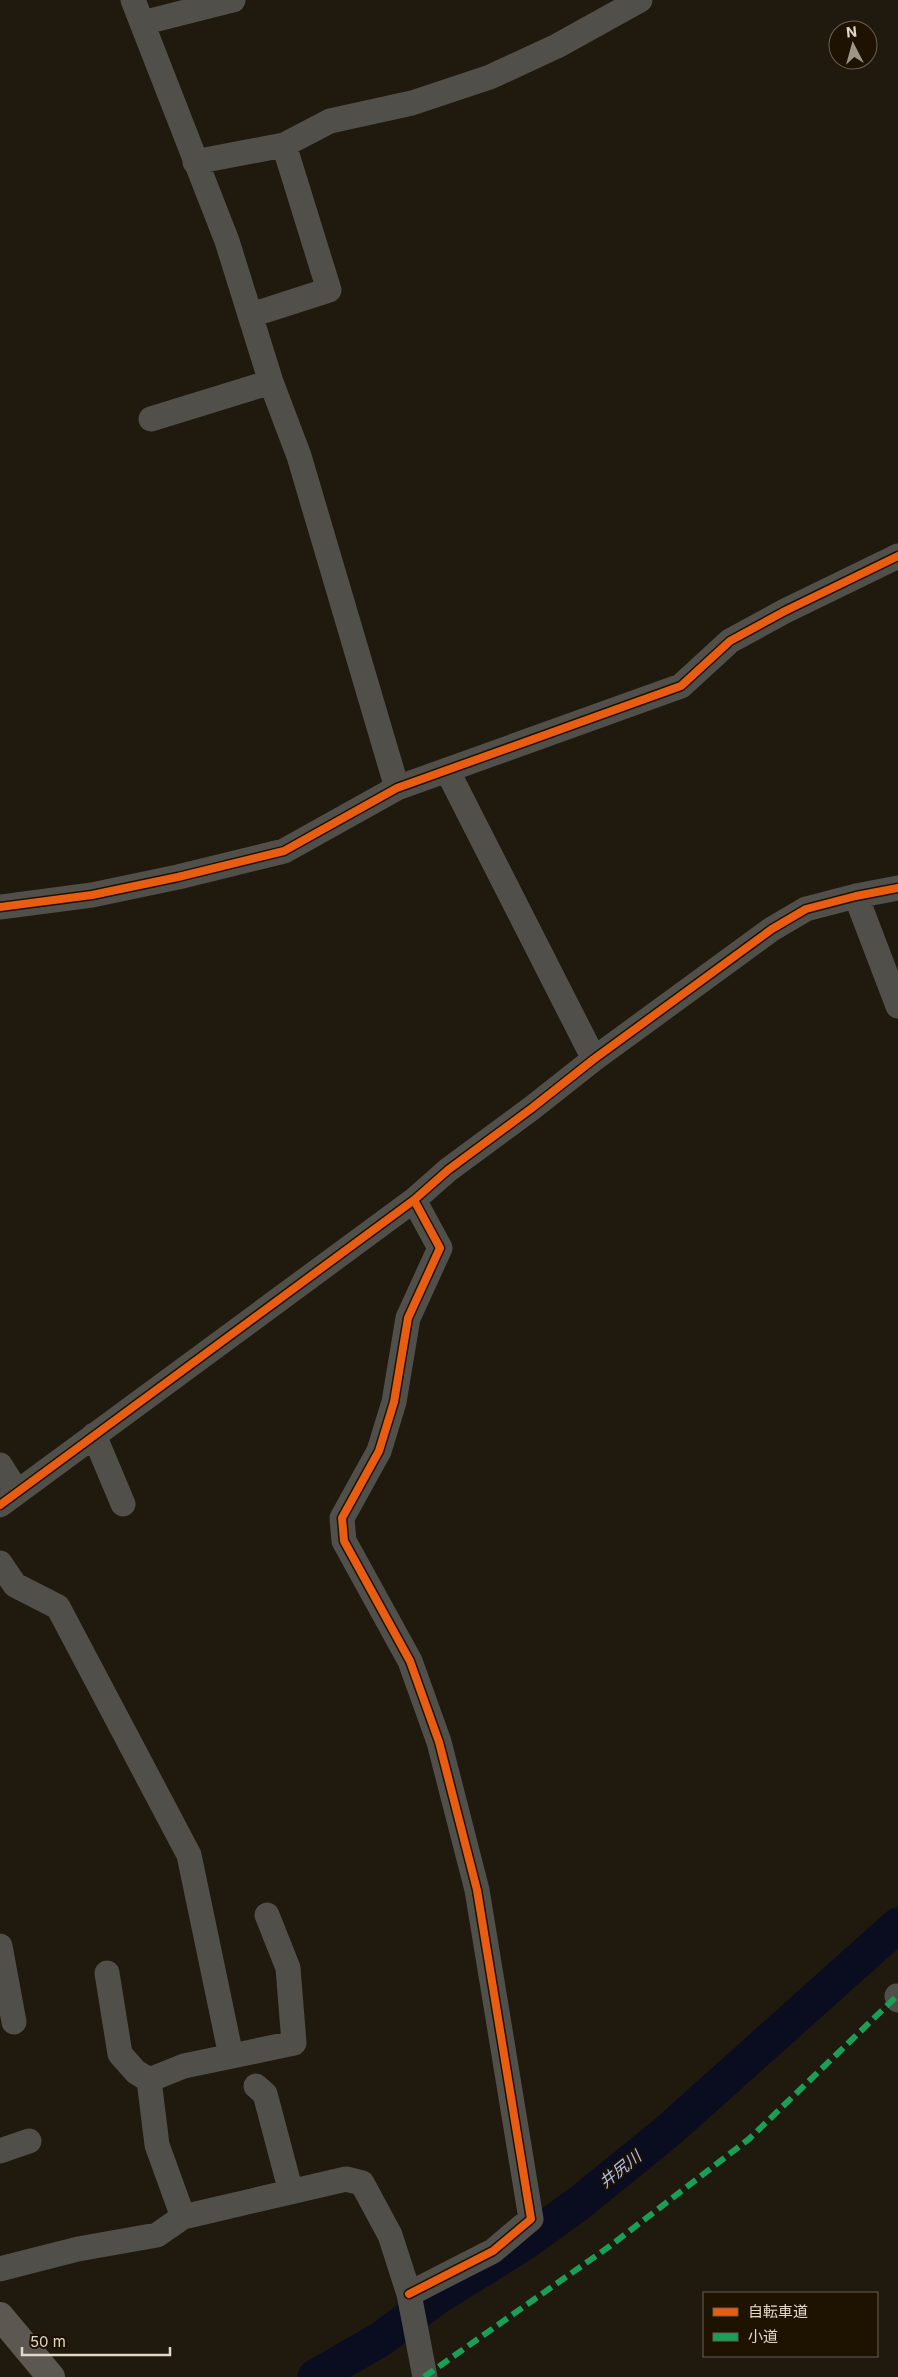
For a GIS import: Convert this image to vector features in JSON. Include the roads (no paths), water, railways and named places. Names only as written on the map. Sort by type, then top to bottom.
[{"type":"main road","points":[[0,2316],[51,2377]]},
{"type":"street","points":[[133,0],[227,241],[271,382],[299,456],[397,788]]},
{"type":"street","points":[[142,23],[233,0]]},
{"type":"street","points":[[195,162],[284,145],[330,122],[412,103],[490,77],[565,42],[640,0]]},
{"type":"street","points":[[251,315],[329,290],[284,145]]},
{"type":"street","points":[[151,419],[271,382]]},
{"type":"street","points":[[0,907],[92,895],[178,878],[284,851],[397,788],[681,686],[730,641],[785,611],[898,556]]},
{"type":"street","points":[[448,770],[594,1059]]},
{"type":"street","points":[[0,1465],[9,1499],[414,1200],[448,1170],[594,1059],[772,929],[806,909],[856,896],[898,888]]},
{"type":"street","points":[[856,896],[898,1006]]},
{"type":"street","points":[[410,2297],[493,2251],[531,2219],[477,1890],[439,1742],[410,1661],[344,1541],[342,1518],[379,1451],[394,1402],[408,1318],[440,1248],[414,1200]]},
{"type":"street","points":[[94,1435],[123,1504]]},
{"type":"street","points":[[0,1563],[15,1585],[58,1607],[189,1855],[232,2056]]},
{"type":"street","points":[[149,2080],[184,2066],[294,2043],[288,1968],[267,1915]]},
{"type":"street","points":[[0,1946],[14,2022]]},
{"type":"street","points":[[106,1972],[120,2054],[136,2072],[149,2080]]},
{"type":"street","points":[[149,2080],[157,2146],[183,2217]]},
{"type":"street","points":[[256,2086],[265,2094],[291,2192]]},
{"type":"street","points":[[0,2151],[29,2142]]},
{"type":"street","points":[[0,2269],[78,2249],[157,2235],[183,2217],[346,2179],[362,2183],[390,2235],[410,2297],[425,2377]]},
{"type":"waterway","name":"井尻川","points":[[315,2377],[381,2339],[436,2298],[524,2243],[578,2204],[668,2131],[898,1925]]}]
